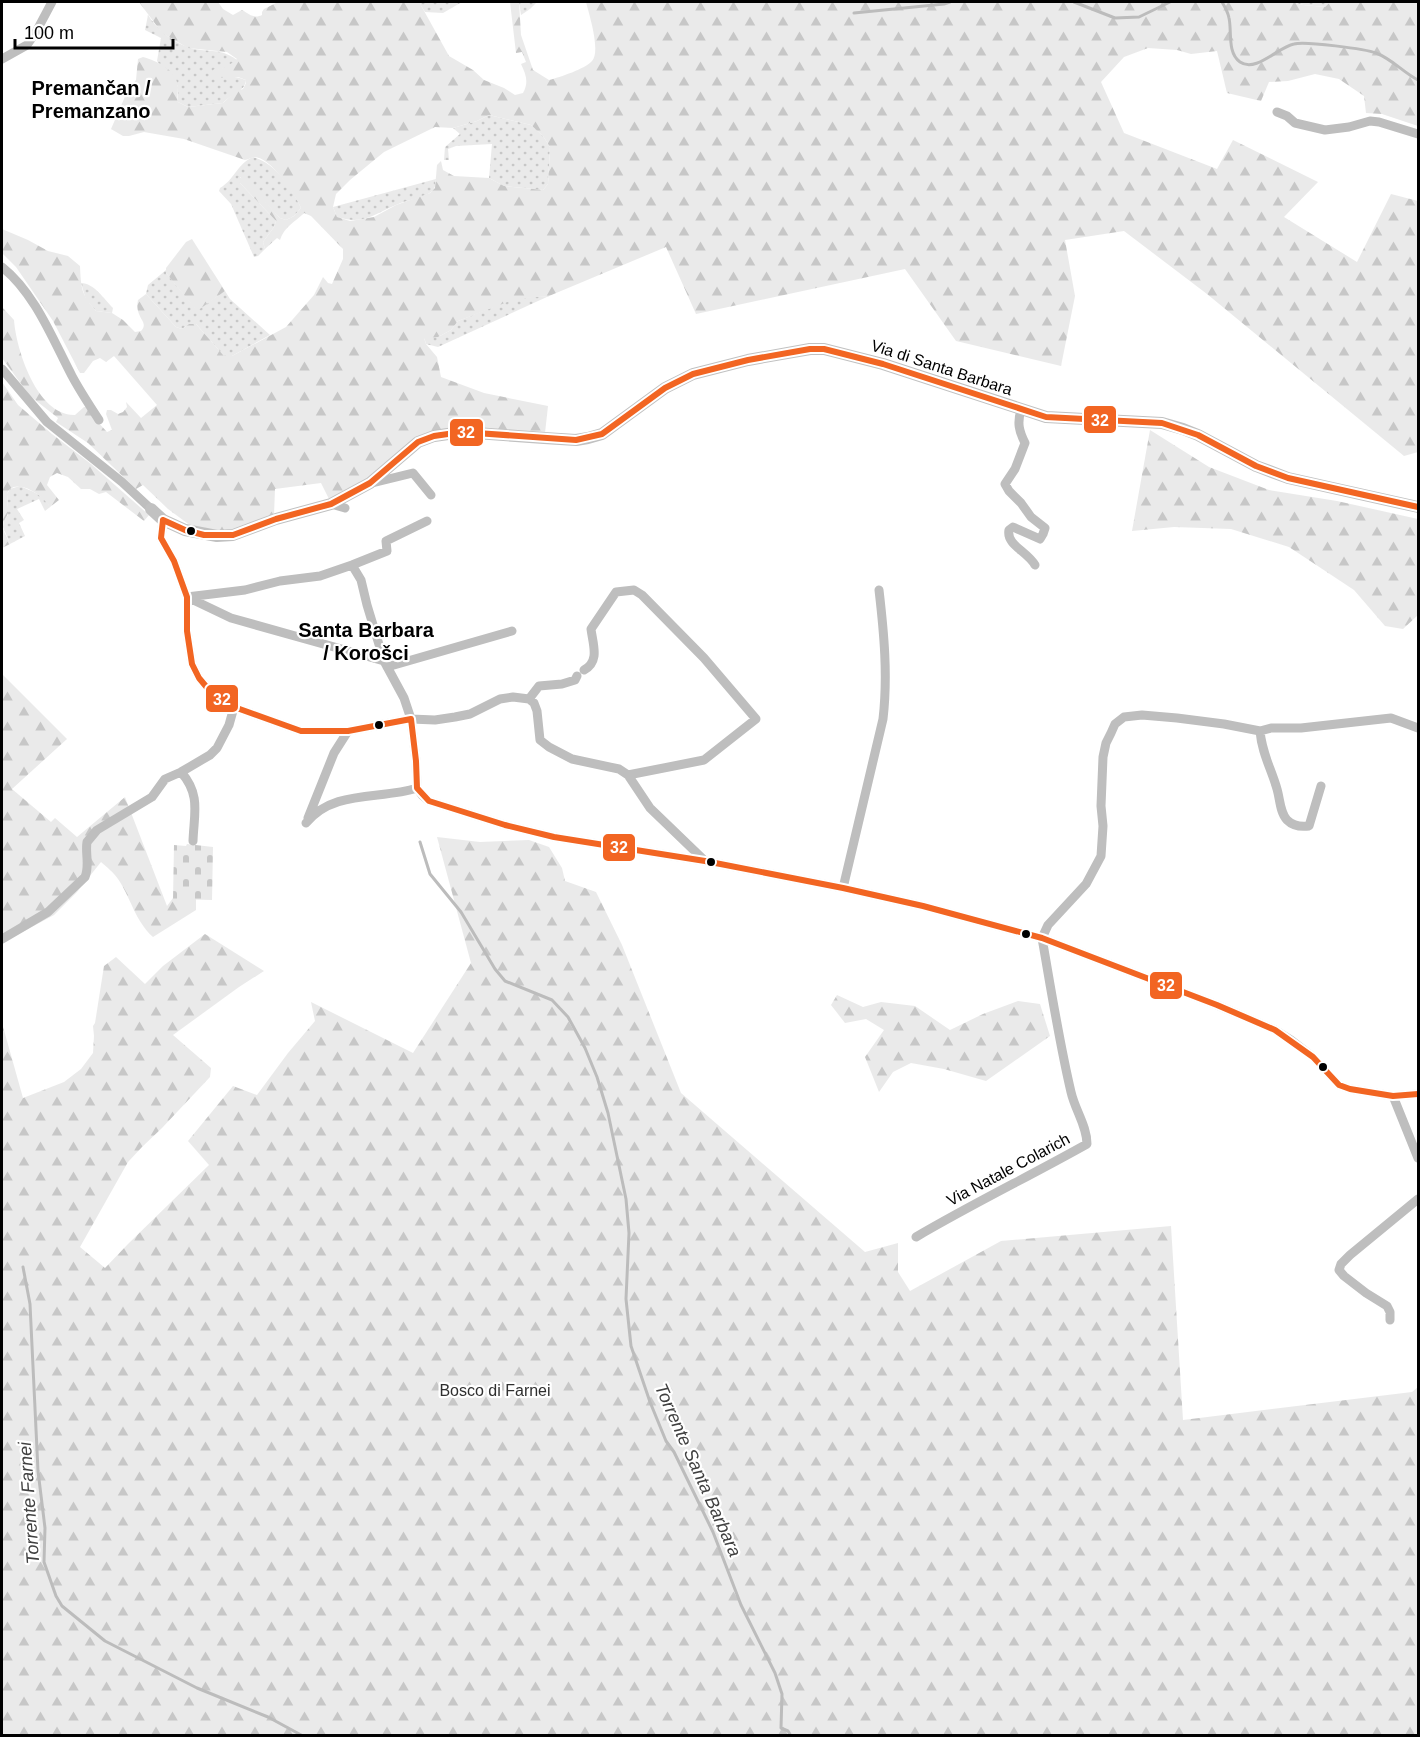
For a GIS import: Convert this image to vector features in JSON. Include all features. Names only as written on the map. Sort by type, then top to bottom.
[{"type":"street","points":[[2,59],[27,45],[52,2]]},
{"type":"street","points":[[1277,112],[1287,116],[1295,123],[1325,130],[1370,121],[1419,134]]},
{"type":"street","points":[[2,267],[25,292],[44,320],[73,378],[99,420]]},
{"type":"street","name":"Via di Santa Barbara","points":[[151,509],[163,520],[184,530],[204,535],[233,535],[276,519],[331,504],[370,483],[418,442],[434,436],[462,432],[555,439],[588,438],[602,434],[665,388],[693,374],[748,360],[810,349],[824,349],[925,376],[1046,417],[1162,423],[1198,435],[1272,473],[1419,507]]},
{"type":"street","points":[[2,369],[47,422],[122,482],[151,509]]},
{"type":"street","points":[[1021,410],[1018,421],[1020,433],[1025,442],[1015,469],[1005,484],[1031,517],[1045,528],[1040,539],[1013,527],[1009,530],[1008,536],[1010,542],[1031,557],[1035,565]]},
{"type":"street","points":[[370,483],[413,473],[431,495]]},
{"type":"street","points":[[331,504],[345,507]]},
{"type":"street","points":[[163,520],[161,538],[174,561],[188,597],[187,631],[192,664],[209,690],[234,707],[301,730],[348,730],[411,719],[435,720],[470,714],[500,699],[513,696],[529,699],[534,703],[537,711],[540,740],[572,759],[619,769],[628,775],[651,807],[705,861]]},
{"type":"street","points":[[188,597],[245,590],[280,581],[320,576],[387,551],[386,541],[427,521]]},
{"type":"street","points":[[352,565],[361,580],[386,664],[404,698],[411,719],[416,755],[417,788],[429,801],[505,825],[554,837],[705,861],[843,888],[923,906],[1042,938],[1217,1005],[1275,1030],[1312,1057],[1339,1085],[1393,1096],[1419,1094]]},
{"type":"street","points":[[529,699],[538,687],[575,680],[590,667],[594,659],[591,629],[616,592],[634,590],[642,595],[704,658],[756,719],[704,760],[628,775]]},
{"type":"street","points":[[843,888],[883,719],[886,664],[879,590]]},
{"type":"street","points":[[188,597],[231,618],[386,664],[512,631]]},
{"type":"street","points":[[2,939],[48,912],[77,886],[87,872],[87,842],[97,830],[143,804],[152,797],[165,779],[210,755],[217,748],[229,725],[234,707]]},
{"type":"street","points":[[1042,938],[1048,925],[1086,884],[1101,856],[1103,757],[1106,743],[1115,724],[1124,717],[1142,715],[1224,724],[1260,731],[1271,728],[1301,728],[1391,718],[1419,728]]},
{"type":"street","points":[[348,730],[329,763],[306,823],[316,813],[341,801],[417,788]]},
{"type":"street","points":[[1260,731],[1264,756],[1277,788],[1284,816],[1289,822],[1300,827],[1309,826],[1321,786]]},
{"type":"street","points":[[181,772],[190,782],[195,794],[193,841]]},
{"type":"street","name":"Via Natale Colarich","points":[[916,1237],[978,1201],[1087,1144],[1087,1136],[1071,1095],[1059,1041],[1042,938]]},
{"type":"street","points":[[1393,1096],[1419,1158]]},
{"type":"street","points":[[1390,1320],[1390,1312],[1386,1306],[1366,1293],[1339,1270],[1341,1264],[1419,1199]]},
{"type":"green space","points":[[139,2],[218,2],[223,9],[233,15],[242,10],[256,16],[262,15],[264,9],[278,2],[421,2],[420,4],[449,56],[473,70],[484,80],[515,95],[523,93],[525,89],[526,78],[521,64],[526,62],[522,52],[516,53],[510,2],[519,2],[521,35],[533,70],[549,80],[566,75],[592,61],[595,49],[594,32],[586,2],[1292,2],[1325,7],[1330,2],[1418,2],[1418,126],[1382,114],[1366,113],[1364,96],[1339,79],[1315,74],[1288,81],[1269,82],[1261,101],[1227,93],[1217,51],[1191,54],[1177,50],[1148,48],[1124,57],[1101,82],[1124,133],[1217,169],[1233,140],[1318,182],[1284,217],[1357,262],[1391,194],[1418,201],[1418,452],[1404,456],[1207,294],[1124,231],[1065,240],[1075,296],[1061,366],[956,341],[905,269],[696,314],[666,247],[549,296],[515,299],[458,321],[451,330],[438,337],[424,338],[437,357],[441,377],[484,393],[548,406],[545,433],[428,433],[368,478],[329,499],[321,483],[275,489],[274,515],[227,532],[191,526],[168,509],[143,485],[136,489],[88,443],[56,422],[58,418],[30,396],[2,358],[2,307],[14,320],[19,347],[31,379],[50,405],[62,412],[75,415],[84,407],[91,407],[97,421],[107,432],[112,430],[106,414],[107,410],[118,414],[123,412],[127,407],[126,402],[141,418],[157,405],[114,356],[106,362],[100,358],[93,361],[84,373],[80,373],[53,321],[16,267],[2,253],[2,229],[48,251],[68,256],[80,266],[83,290],[87,300],[96,311],[112,313],[135,332],[141,331],[144,325],[138,310],[138,300],[146,294],[176,327],[182,329],[189,324],[196,324],[224,356],[232,356],[286,327],[314,295],[323,277],[332,284],[343,259],[343,249],[311,216],[304,213],[287,228],[280,240],[277,238],[265,249],[263,242],[276,221],[240,183],[238,177],[244,179],[280,218],[286,220],[294,216],[301,208],[294,194],[268,163],[254,157],[245,160],[184,139],[144,132],[123,136],[111,129],[127,92],[136,80],[138,59],[143,57],[170,71],[177,81],[178,102],[188,107],[223,103],[236,91],[243,89],[246,80],[238,77],[215,78],[212,72],[214,69],[226,67],[237,59],[227,52],[188,48],[162,33]],"holes":[[[489,115],[531,125],[543,136],[550,147],[548,184],[543,190],[504,186],[489,178],[454,176],[443,170],[441,161],[437,165],[435,188],[430,193],[396,205],[374,217],[350,221],[337,217],[333,207],[336,194],[350,180],[384,152],[435,127],[453,128]]]},
{"type":"green space","points":[[421,2],[462,2],[443,13],[425,12]]},
{"type":"green space","points":[[519,2],[537,2],[521,15]]},
{"type":"green space","points":[[1292,2],[1330,2],[1325,7]]},
{"type":"green space","points":[[148,15],[160,30],[176,42],[195,49],[224,53],[237,60],[226,68],[217,70],[228,76],[246,80],[243,87],[223,103],[188,107],[178,102],[178,86],[157,61],[161,38],[145,30]]},
{"type":"green space","points":[[489,115],[531,125],[543,136],[550,147],[548,184],[543,190],[504,186],[489,178],[492,144],[456,146],[448,149],[449,160],[444,160],[445,147],[460,134],[453,128]]},
{"type":"green space","points":[[253,157],[269,165],[282,177],[301,208],[294,216],[286,220],[280,218],[240,177],[240,183],[276,221],[263,242],[265,249],[254,257],[231,204],[219,191],[243,163]]},
{"type":"green space","points":[[436,179],[431,192],[368,218],[354,220],[337,217],[333,207]]},
{"type":"green space","points":[[192,239],[225,291],[197,311],[166,273],[166,268],[186,242]]},
{"type":"green space","points":[[166,270],[166,273],[197,310],[225,291],[230,299],[270,335],[232,356],[224,356],[196,324],[189,324],[182,329],[176,327],[146,294],[148,285]]},
{"type":"green space","points":[[81,283],[98,292],[113,308],[112,313],[96,311],[86,300]]},
{"type":"green space","points":[[549,296],[438,347],[426,344],[424,337],[438,337],[451,330],[458,321],[515,298]]},
{"type":"green space","points":[[2,382],[18,405],[149,515],[144,521],[106,492],[99,494],[90,489],[81,489],[68,477],[57,473],[50,477],[47,485],[59,500],[50,507],[38,495],[26,488],[15,487],[8,491],[8,513],[3,526],[10,544],[2,548]]},
{"type":"green space","points":[[1150,430],[1209,467],[1269,490],[1337,501],[1418,519],[1418,615],[1403,629],[1385,626],[1354,590],[1289,547],[1231,529],[1174,527],[1132,531]]},
{"type":"green space","points":[[20,486],[41,496],[50,507],[45,511],[39,499],[17,509],[24,520],[19,523],[25,536],[10,544],[3,527],[8,515],[7,494],[10,489]]},
{"type":"green space","points":[[2,674],[67,739],[12,789],[51,822],[55,818],[77,837],[125,797],[167,906],[173,898],[196,899],[196,910],[153,937],[137,917],[118,879],[101,862],[77,892],[54,915],[2,943]]},
{"type":"green space","name":"Bosco di Farnei","points":[[437,837],[480,842],[529,840],[549,847],[562,868],[565,881],[596,892],[622,945],[681,1093],[865,1252],[898,1243],[898,1272],[910,1291],[1001,1241],[1171,1226],[1183,1420],[1412,1392],[1418,1387],[1418,1735],[2,1735],[2,1023],[23,1098],[64,1082],[81,1069],[93,1053],[93,1026],[104,966],[116,957],[145,984],[163,966],[205,934],[264,971],[173,1035],[211,1068],[210,1077],[128,1162],[80,1247],[105,1268],[209,1165],[188,1141],[233,1086],[257,1095],[315,1021],[311,1002],[413,1053],[471,963]]},
{"type":"green space","points":[[187,844],[213,847],[212,900],[173,899],[174,845],[186,846]]},
{"type":"green space","points":[[837,995],[863,1007],[881,1002],[915,1006],[950,1030],[1018,1001],[1040,1004],[1050,1036],[986,1081],[944,1069],[911,1063],[893,1072],[879,1092],[865,1057],[884,1030],[866,1019],[845,1023],[831,1005]]},
{"type":"waterway","points":[[854,13],[950,2]]},
{"type":"waterway","points":[[1074,2],[1115,18],[1139,17],[1170,2]]},
{"type":"waterway","points":[[1222,2],[1229,16],[1233,53],[1240,62],[1246,65],[1260,62],[1294,44],[1322,44],[1376,53],[1418,80]]},
{"type":"waterway","name":"Torrente Santa Barbara","points":[[420,842],[430,874],[461,912],[495,969],[505,981],[552,1000],[568,1017],[585,1048],[608,1113],[626,1199],[629,1233],[626,1299],[631,1346],[666,1441],[674,1452],[713,1532],[741,1605],[775,1673],[782,1694],[781,1728],[788,1731],[791,1736]]},
{"type":"waterway","name":"Torrente Farnei","points":[[23,1267],[30,1304],[38,1471],[45,1528],[44,1562],[56,1596],[62,1606],[105,1641],[197,1688],[268,1717],[303,1736]]},
{"type":"transit line","name":"32","points":[[163,520],[185,530],[204,535],[233,535],[276,519],[331,504],[370,483],[418,442],[434,436],[462,432],[576,440],[602,434],[665,388],[693,374],[748,360],[810,349],[824,349],[883,364],[1046,417],[1162,423],[1198,435],[1256,466],[1288,478],[1418,507]]},
{"type":"transit line","name":"32","points":[[163,520],[161,538],[174,561],[187,597],[187,631],[192,664],[199,678],[209,690],[234,707],[301,731],[348,731],[411,719]]},
{"type":"transit line","name":"32","points":[[411,719],[417,788],[429,801],[505,825],[554,837],[705,861],[843,888],[923,906],[1042,938],[1217,1005],[1275,1030],[1313,1057],[1339,1085],[1393,1096],[1418,1094]]},
{"type":"district","name":"Premančan / Premanzano","points":[[91,100]]},
{"type":"district","name":"Santa Barbara / Korošci","points":[[366,642]]}]
